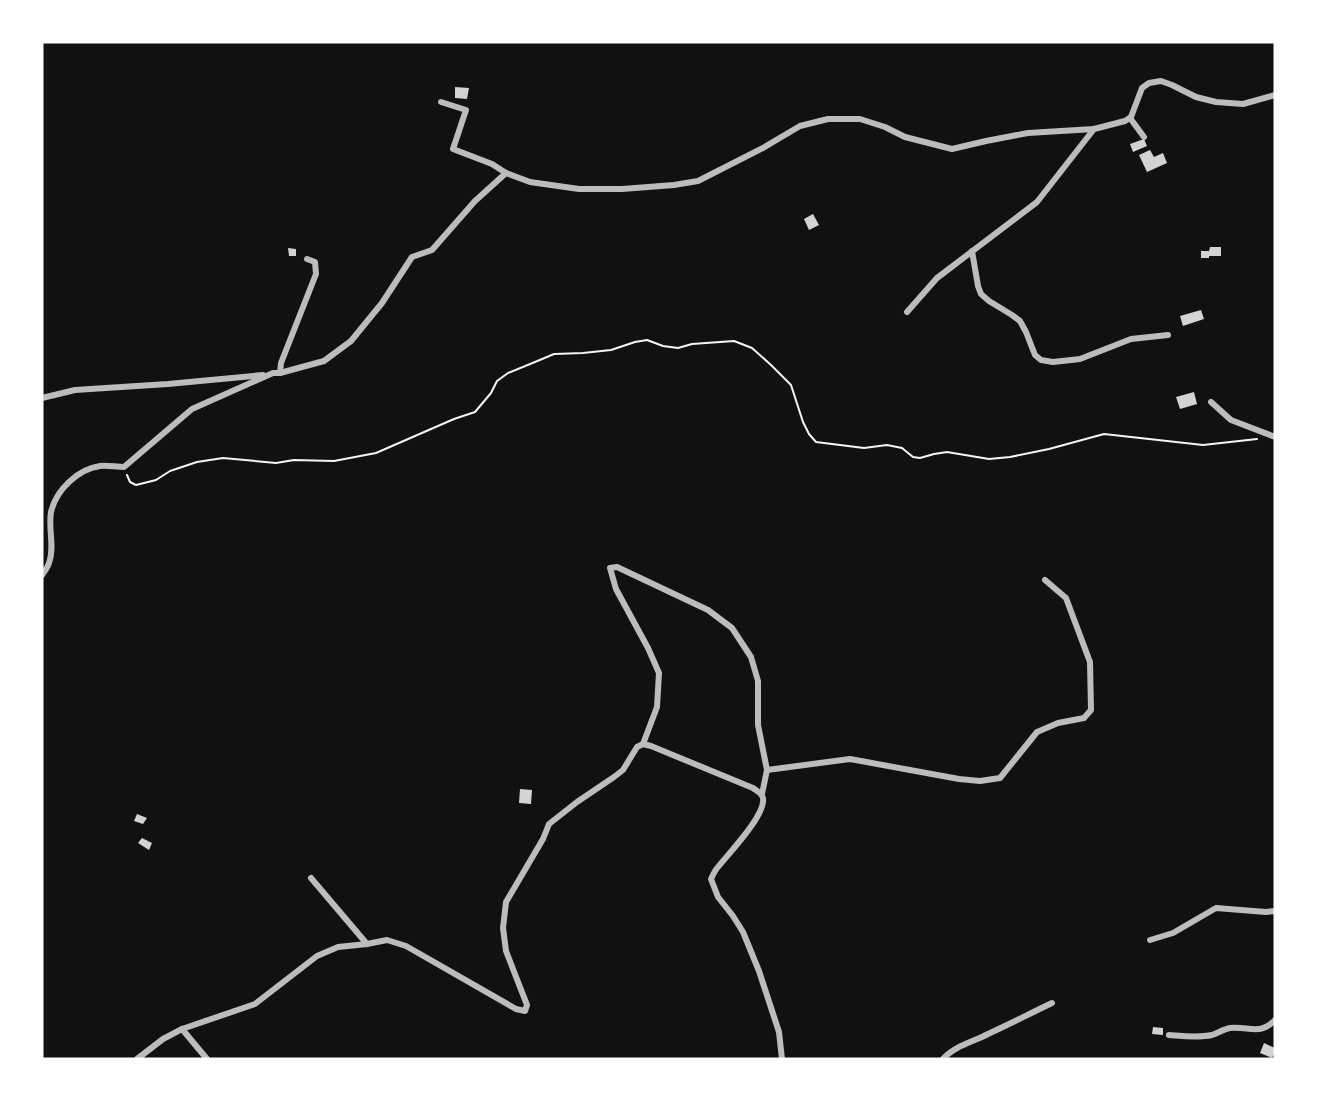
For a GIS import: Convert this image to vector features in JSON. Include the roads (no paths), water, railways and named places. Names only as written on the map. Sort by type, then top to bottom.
[{"type":"street","points":[[441,102],[466,110],[453,149],[530,182],[579,189],[622,189],[698,181],[763,148],[800,126],[828,119],[860,119],[885,127],[905,137],[952,149],[1028,133],[1094,129],[1125,121],[1130,118],[1142,88],[1149,82],[1161,81],[1196,97],[1216,102],[1243,104],[1275,95]]},
{"type":"street","points":[[1130,118],[1144,137]]},
{"type":"street","points":[[908,312],[937,278],[1037,202],[1094,129]]},
{"type":"street","points":[[42,398],[75,390],[168,384],[214,378],[240,378],[276,373],[324,360],[351,341],[382,303],[412,257],[432,250],[475,201],[506,173]]},
{"type":"street","points":[[972,251],[981,294],[1020,321],[1035,355],[1041,360],[1053,362],[1080,359],[1131,339],[1168,334]]},
{"type":"street","points":[[42,575],[49,563],[52,551],[51,511],[57,496],[65,485],[84,471],[100,466],[123,467],[192,409],[276,373],[316,274],[315,262],[307,258]]},
{"type":"street","points":[[1211,402],[1231,420],[1275,437]]},
{"type":"street","points":[[643,744],[657,707],[659,673],[616,589],[610,568],[617,567],[708,610],[732,628],[751,657],[758,681],[758,725],[767,770],[762,794],[764,801],[759,813],[738,845],[717,868],[711,879],[718,897],[743,932],[759,971],[779,1032],[782,1059]]},
{"type":"street","points":[[767,770],[850,759],[959,779],[980,781],[1000,778],[1037,732],[1058,723],[1084,718],[1091,710],[1090,662],[1066,598],[1045,580]]},
{"type":"street","points":[[136,1059],[163,1039],[182,1029],[255,1004],[317,956],[338,947],[387,940],[406,946],[508,1005],[525,1011],[527,1005],[506,951],[503,928],[506,902],[543,839],[549,824],[623,770],[637,747],[643,744],[753,788],[762,794]]},
{"type":"street","points":[[311,878],[367,944]]},
{"type":"street","points":[[1150,940],[1173,933],[1216,908],[1266,912],[1275,910]]},
{"type":"street","points":[[943,1059],[962,1045],[1052,1003]]},
{"type":"street","points":[[1169,1035],[1200,1036],[1215,1034],[1228,1028],[1259,1030],[1269,1026],[1275,1020]]},
{"type":"street","points":[[182,1029],[207,1059]]}]
